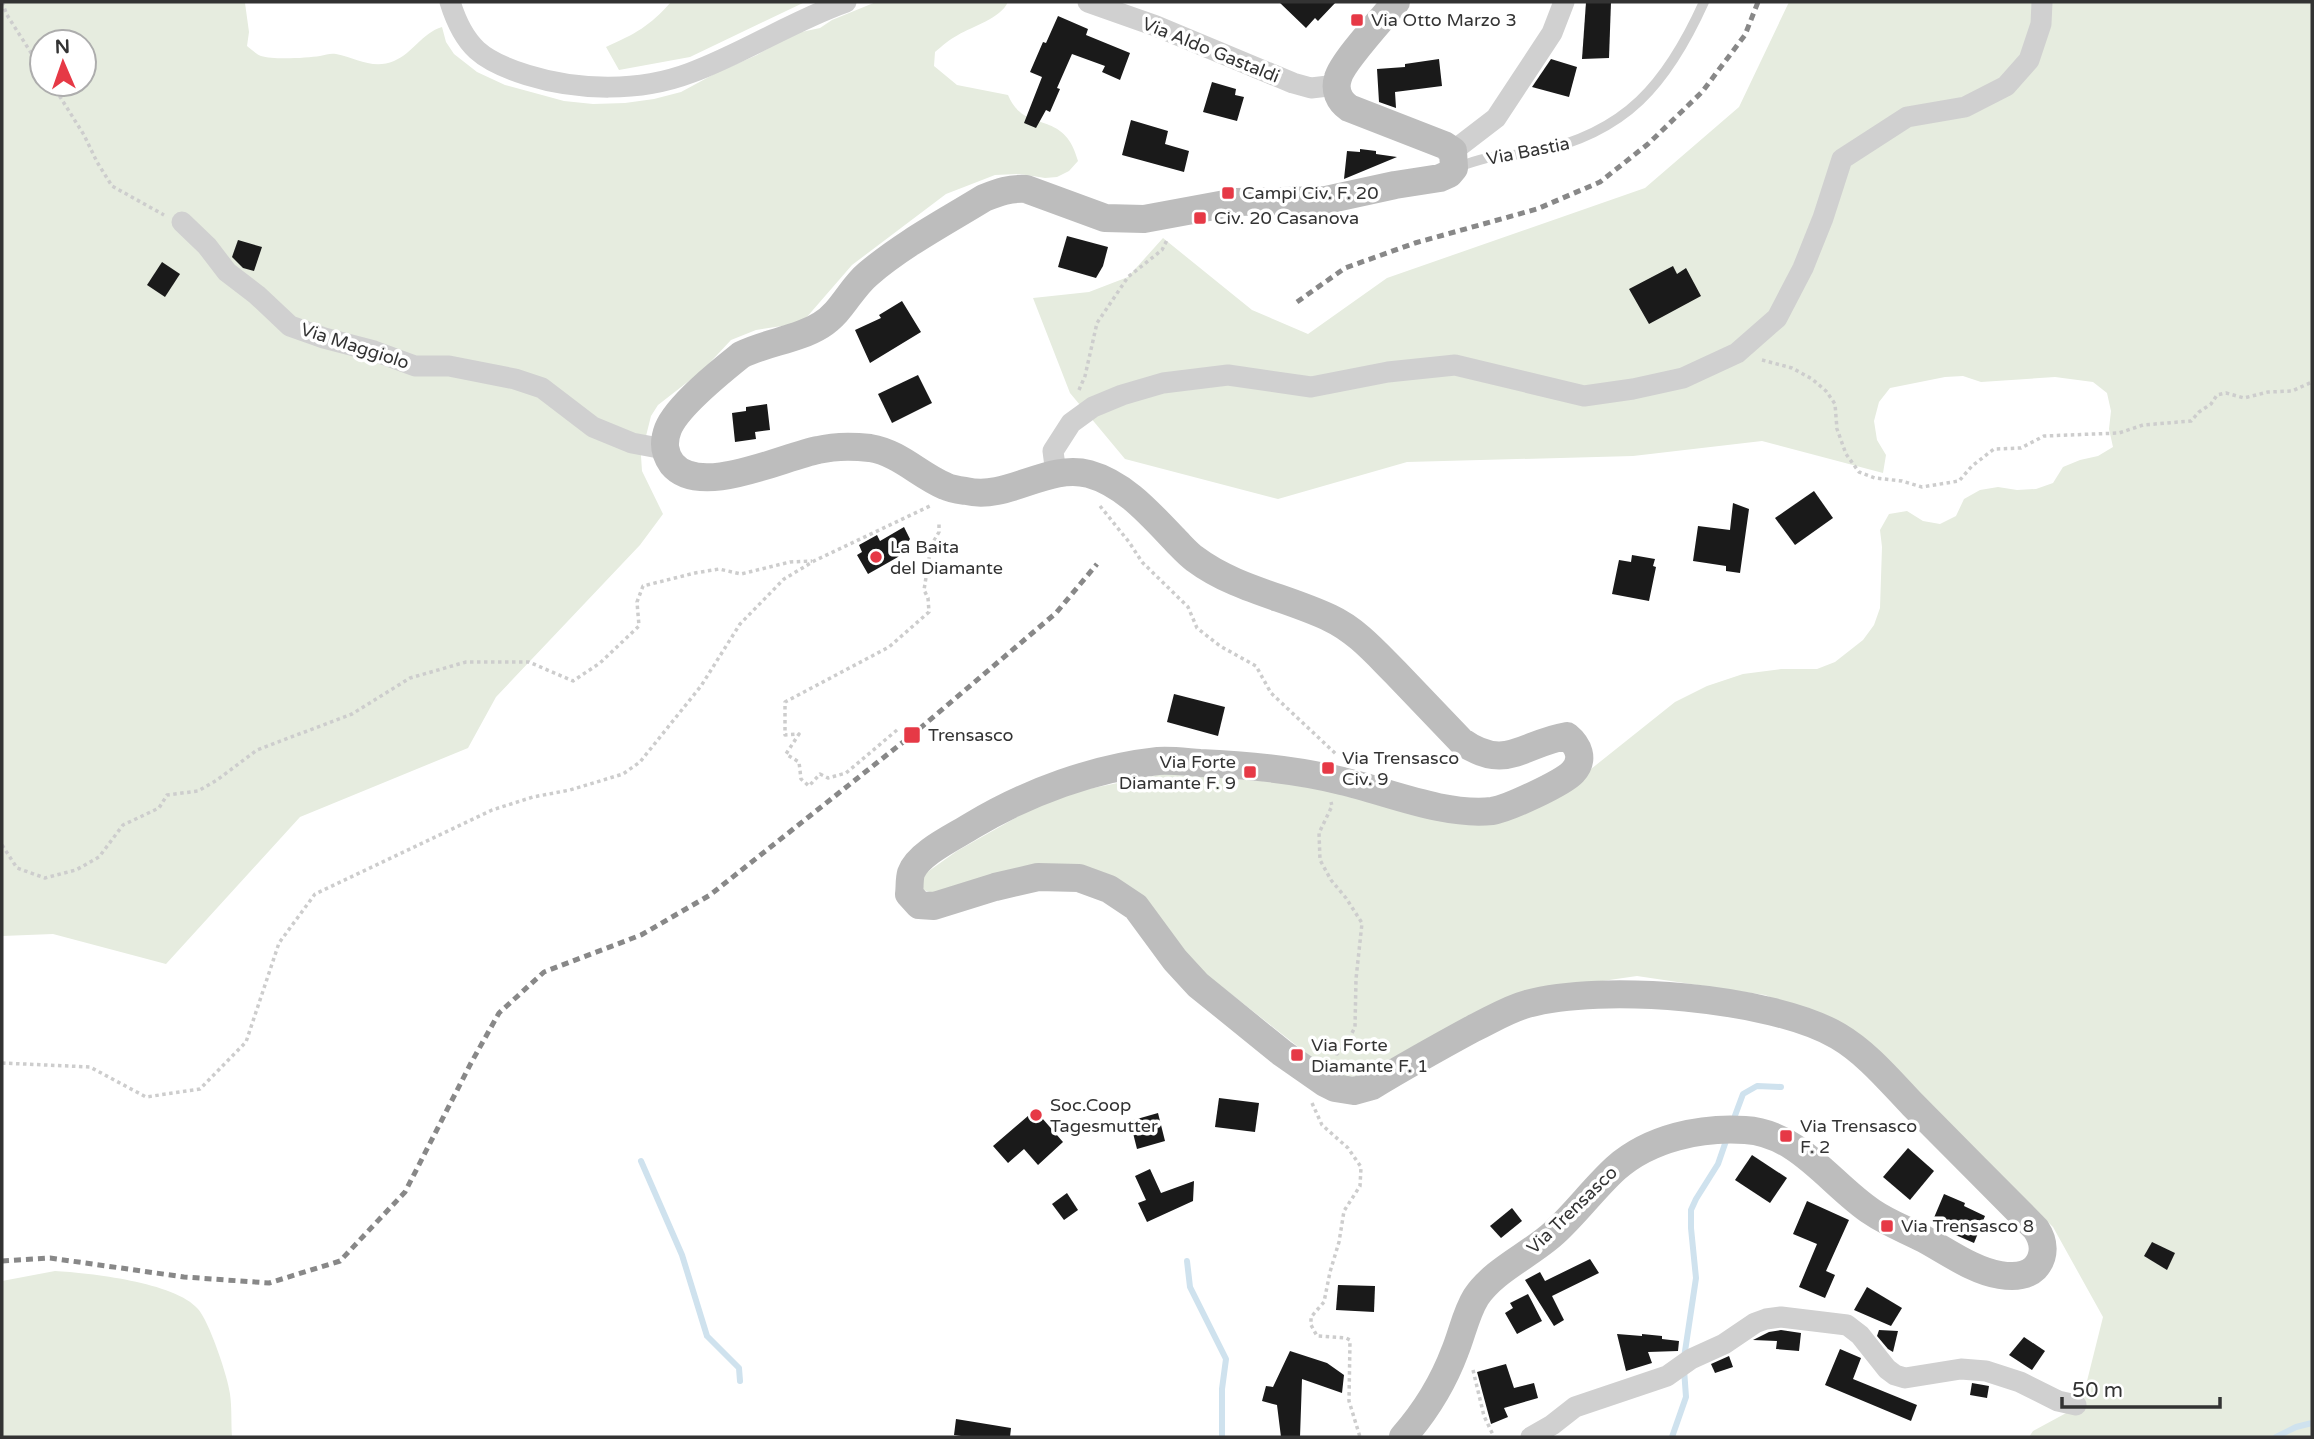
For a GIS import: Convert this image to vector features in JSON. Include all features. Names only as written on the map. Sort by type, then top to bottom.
[{"type":"main road","points":[[1282,1053],[1198,985],[1175,960],[1136,907],[1109,889],[1079,878],[1038,877],[934,906],[919,905],[909,894],[912,871],[928,853],[989,817],[1075,778],[1158,761],[1254,765],[1329,778],[1456,811],[1494,811],[1530,798],[1573,772],[1580,758],[1577,744],[1567,736],[1553,738],[1517,753],[1497,756],[1476,751],[1461,741],[1366,643],[1332,619],[1239,584],[1195,559],[1139,503],[1111,483],[1088,474],[1056,474],[994,492],[970,492],[945,486],[894,455],[872,448],[850,447],[820,449],[733,475],[707,477],[687,474],[675,467],[664,449],[664,437],[674,418],[741,355],[823,324],[836,313],[865,276],[892,254],[984,198],[1013,188],[1026,189],[1105,218],[1144,219],[1236,202],[1326,200],[1449,174],[1453,160],[1444,145],[1349,108],[1340,99],[1337,85],[1342,68],[1396,2]]},
{"type":"main road","name":"Via Trensasco","points":[[1282,1053],[1325,1083],[1354,1091],[1372,1086],[1499,1015],[1525,1004],[1598,994],[1684,997],[1749,1007],[1806,1021],[1840,1037],[1875,1066],[2036,1229],[2041,1238],[2043,1247],[2040,1262],[2028,1274],[2002,1276],[1981,1269],[1871,1212],[1801,1152],[1766,1134],[1747,1130],[1698,1132],[1655,1145],[1619,1166],[1553,1233],[1487,1284],[1470,1308],[1463,1331],[1432,1399],[1404,1437]]},
{"type":"street","points":[[450,2],[462,33],[470,45],[496,62],[512,70],[580,86],[613,86],[666,80],[690,73],[796,22],[846,2]]},
{"type":"street","name":"Via Aldo Gastaldi","points":[[1088,2],[1156,26],[1293,83],[1311,88],[1337,85]]},
{"type":"street","points":[[1453,160],[1496,118],[1552,33],[1564,2]]},
{"type":"street","points":[[1056,474],[1053,450],[1071,423],[1093,407],[1163,383],[1228,375],[1311,387],[1388,372],[1455,365],[1584,396],[1683,378],[1737,353],[1777,318],[1803,268],[1842,159],[1907,117],[1965,107],[2006,86],[2029,60],[2041,24],[2042,2]]},
{"type":"street","name":"Via Maggiolo","points":[[182,222],[227,272],[290,326],[415,366],[449,366],[515,379],[542,388],[593,427],[632,443],[664,449]]},
{"type":"street","points":[[1531,1437],[1575,1407],[1667,1376],[1691,1359],[1724,1344],[1755,1323],[1781,1317],[1847,1325],[1860,1335],[1887,1369],[1905,1378],[1961,1369],[1986,1371],[2020,1382],[2058,1401],[2076,1405]]},
{"type":"lane","name":"Via Bastia","points":[[1453,160],[1533,153],[1578,141],[1620,118],[1647,95],[1671,65],[1704,2]]},
{"type":"path","points":[[2,2],[28,48]]},
{"type":"path","points":[[61,98],[112,186],[161,214],[182,222]]},
{"type":"path","points":[[1074,401],[1085,376],[1097,323],[1128,277],[1162,250],[1182,212]]},
{"type":"path","points":[[1737,353],[1792,368],[1826,391],[1835,404],[1837,429],[1846,454],[1859,472],[1875,478],[1902,481],[1922,487],[1959,481],[1972,466],[1994,449],[2021,448],[2044,436],[2119,433],[2143,425],[2191,421],[2217,396],[2226,393],[2244,398],[2268,392],[2292,391],[2312,382]]},
{"type":"path","points":[[2,1063],[90,1067],[146,1097],[200,1089],[246,1042],[279,943],[316,894],[492,810],[623,774],[640,762],[701,686],[740,624],[784,579],[814,561],[912,517],[934,504],[945,486]]},
{"type":"path","points":[[1094,500],[1142,562],[1188,607],[1198,628],[1220,646],[1256,666],[1270,692],[1337,754],[1341,761],[1329,778],[1315,790],[1331,801],[1332,806],[1319,833],[1320,860],[1362,923],[1356,979],[1355,1027],[1347,1043],[1337,1054],[1316,1045],[1294,1041],[1282,1053]]},
{"type":"path","points":[[897,730],[846,773],[828,778],[820,774],[809,786],[801,779],[799,762],[786,754],[799,734],[785,736],[785,702],[889,647],[929,612],[928,598],[924,590],[930,552],[939,532],[939,523]]},
{"type":"path","points":[[2,845],[17,868],[45,878],[76,870],[99,857],[123,825],[159,808],[167,795],[198,791],[218,780],[257,750],[352,714],[410,678],[466,662],[529,662],[573,681],[600,663],[639,626],[637,602],[643,586],[719,569],[741,575],[790,562],[814,561]]},
{"type":"path","points":[[1311,1096],[1322,1125],[1348,1148],[1361,1167],[1360,1186],[1344,1211],[1324,1302],[1311,1317],[1311,1325],[1317,1336],[1350,1340],[1349,1401],[1360,1437]]},
{"type":"path","points":[[1463,1331],[1484,1416],[1494,1437]]},
{"type":"shaded area","points":[[2,2],[245,3],[249,32],[247,46],[261,56],[273,58],[334,54],[365,62],[386,63],[401,57],[442,27],[446,42],[454,54],[477,72],[505,85],[564,101],[593,104],[625,103],[681,92],[757,55],[792,34],[820,28],[832,20],[876,2],[1008,2],[993,18],[955,37],[935,52],[934,66],[957,85],[1008,95],[1024,115],[1064,134],[1072,144],[1078,161],[1069,171],[1057,177],[1045,178],[1020,174],[995,175],[946,194],[852,265],[806,318],[795,324],[756,330],[731,340],[703,370],[658,405],[651,416],[641,456],[642,471],[663,514],[640,545],[496,697],[468,748],[300,817],[166,964],[53,934],[2,936]]},
{"type":"shaded area","points":[[671,2],[805,2],[690,57],[619,70],[606,47],[642,29]]},
{"type":"shaded area","points":[[1789,2],[2312,2],[2312,1437],[2029,1437],[2033,1431],[2081,1405],[2103,1317],[2053,1227],[1856,1032],[1765,995],[1637,976],[1519,993],[1366,1075],[1338,1078],[1180,954],[1128,886],[935,894],[918,888],[926,873],[957,851],[1054,796],[1162,774],[1316,785],[1453,823],[1591,769],[1675,702],[1707,686],[1743,674],[1781,669],[1817,669],[1835,662],[1863,640],[1874,625],[1880,608],[1880,530],[1889,514],[1907,511],[1923,521],[1940,524],[1956,516],[1964,499],[1980,490],[1998,487],[2036,489],[2053,483],[2063,467],[2098,456],[2113,447],[2107,393],[2093,382],[2055,377],[1981,382],[1963,376],[1945,377],[1890,388],[1879,402],[1874,421],[1877,440],[1886,455],[1883,473],[1762,441],[1633,456],[1407,462],[1278,499],[1125,459],[1070,393],[1033,298],[1089,292],[1128,277],[1163,238],[1252,310],[1308,334],[1387,278],[1645,188],[1739,107]]},
{"type":"shaded area","points":[[55,1271],[109,1277],[152,1286],[187,1300],[198,1309],[212,1337],[229,1386],[232,1437],[2,1437],[2,1281]]},
{"type":"building","points":[[1279,2],[1336,2],[1318,21],[1315,18],[1306,28]]},
{"type":"building","points":[[1586,2],[1611,2],[1609,58],[1582,59]]},
{"type":"building","points":[[1058,16],[1088,29],[1086,35],[1130,53],[1120,80],[1102,72],[1105,66],[1072,54],[1050,112],[1046,110],[1036,128],[1024,123],[1042,77],[1030,72]]},
{"type":"building","points":[[1439,59],[1442,86],[1395,92],[1396,108],[1379,102],[1377,69],[1405,67],[1405,64]]},
{"type":"building","points":[[1551,59],[1577,67],[1569,97],[1532,87]]},
{"type":"building","points":[[1212,82],[1236,89],[1235,95],[1244,97],[1237,121],[1203,112]]},
{"type":"building","points":[[1131,120],[1168,131],[1165,144],[1189,151],[1184,172],[1122,155]]},
{"type":"building","points":[[1360,149],[1397,157],[1344,179],[1347,151],[1360,152]]},
{"type":"building","points":[[1067,236],[1108,247],[1103,266],[1096,278],[1058,267]]},
{"type":"building","points":[[238,240],[262,247],[254,271],[243,268],[232,257]]},
{"type":"building","points":[[162,262],[180,274],[165,297],[147,285]]},
{"type":"building","points":[[1673,266],[1677,274],[1686,268],[1701,296],[1649,324],[1629,289]]},
{"type":"building","points":[[902,301],[921,332],[870,363],[855,330],[881,318],[879,315]]},
{"type":"building","points":[[918,375],[932,403],[892,423],[878,394]]},
{"type":"building","points":[[767,404],[770,430],[755,432],[756,439],[735,442],[732,413],[746,411],[746,407]]},
{"type":"building","points":[[1814,491],[1833,518],[1795,545],[1775,518]]},
{"type":"building","points":[[1733,503],[1749,509],[1740,573],[1726,571],[1726,566],[1693,561],[1698,526],[1730,530]]},
{"type":"building","points":[[904,527],[910,539],[898,557],[868,574],[857,555],[862,552],[859,545],[877,535],[880,541]]},
{"type":"building","points":[[1632,555],[1655,559],[1653,566],[1656,567],[1649,601],[1612,594],[1619,560],[1631,562]]},
{"type":"building","points":[[1174,694],[1225,707],[1218,736],[1167,722]]},
{"type":"building","points":[[1219,1098],[1259,1103],[1255,1132],[1215,1127]]},
{"type":"building","points":[[1035,1110],[1063,1142],[1038,1165],[1024,1149],[1008,1163],[993,1146]]},
{"type":"building","points":[[1158,1113],[1165,1141],[1137,1149],[1130,1121]]},
{"type":"building","points":[[1908,1148],[1934,1171],[1910,1200],[1883,1177]]},
{"type":"building","points":[[1752,1155],[1787,1178],[1770,1203],[1735,1180]]},
{"type":"building","points":[[1150,1169],[1161,1193],[1194,1181],[1193,1201],[1147,1222],[1138,1203],[1146,1200],[1135,1176]]},
{"type":"building","points":[[1067,1193],[1078,1210],[1064,1220],[1052,1204]]},
{"type":"building","points":[[1944,1194],[1985,1216],[1974,1243],[1942,1229],[1943,1225],[1933,1220]]},
{"type":"building","points":[[1807,1201],[1849,1220],[1826,1271],[1835,1275],[1825,1298],[1799,1287],[1817,1244],[1793,1234]]},
{"type":"building","points":[[1512,1208],[1522,1221],[1501,1238],[1490,1226]]},
{"type":"building","points":[[2152,1242],[2175,1253],[2167,1270],[2144,1256]]},
{"type":"building","points":[[1590,1259],[1599,1273],[1552,1296],[1564,1320],[1554,1326],[1525,1280],[1540,1272],[1545,1281]]},
{"type":"building","points":[[1338,1285],[1375,1286],[1374,1312],[1336,1310]]},
{"type":"building","points":[[1867,1287],[1902,1308],[1891,1326],[1854,1310]]},
{"type":"building","points":[[1528,1294],[1542,1321],[1517,1334],[1505,1313],[1513,1308],[1510,1303]]},
{"type":"building","points":[[1781,1330],[1801,1333],[1799,1351],[1776,1349],[1777,1341],[1753,1340],[1769,1332]]},
{"type":"building","points":[[1879,1330],[1898,1331],[1893,1352],[1877,1336]]},
{"type":"building","points":[[1617,1334],[1662,1336],[1662,1339],[1679,1341],[1678,1351],[1648,1352],[1652,1363],[1626,1371]]},
{"type":"building","points":[[2024,1337],[2045,1351],[2032,1370],[2009,1355]]},
{"type":"building","points":[[1840,1349],[1861,1358],[1853,1379],[1917,1405],[1911,1421],[1825,1385]]},
{"type":"building","points":[[1290,1351],[1327,1363],[1344,1375],[1342,1393],[1302,1379],[1300,1437],[1281,1437],[1277,1405],[1262,1401],[1266,1386],[1273,1387]]},
{"type":"building","points":[[1729,1356],[1733,1367],[1715,1373],[1711,1364]]},
{"type":"building","points":[[1506,1364],[1514,1388],[1534,1383],[1538,1398],[1504,1408],[1508,1417],[1491,1424],[1477,1372]]},
{"type":"building","points":[[1972,1383],[1989,1386],[1987,1398],[1970,1395]]},
{"type":"building","points":[[956,1419],[1011,1428],[1010,1437],[954,1435]]},
{"type":"waterway","points":[[1733,1121],[1743,1094],[1757,1086],[1781,1087]]},
{"type":"waterway","points":[[1684,1358],[1696,1278],[1691,1210],[1718,1164],[1727,1138]]},
{"type":"waterway","points":[[641,1161],[682,1255],[707,1336],[739,1368],[740,1381]]},
{"type":"waterway","points":[[1187,1261],[1190,1287],[1226,1359],[1222,1389],[1222,1437]]},
{"type":"waterway","points":[[1672,1437],[1686,1397],[1684,1369]]},
{"type":"waterway","points":[[2276,1437],[2312,1423]]},
{"type":"railway","points":[[1297,302],[1345,268],[1415,243],[1537,209],[1600,182],[1648,144],[1702,92],[1745,35],[1758,2]]},
{"type":"railway","points":[[2,1261],[50,1258],[184,1277],[269,1283],[340,1261],[405,1192],[499,1013],[544,972],[641,935],[710,895],[912,735],[1056,613],[1097,564]]},
{"type":"place","name":"Via Otto Marzo 3","points":[[1357,20]]},
{"type":"place","name":"Campi Civ. F. 20","points":[[1228,193]]},
{"type":"place","name":"Civ. 20 Casanova","points":[[1200,218]]},
{"type":"place","name":"La Baita del Diamante","points":[[876,557]]},
{"type":"place","name":"Trensasco","points":[[912,735]]},
{"type":"place","name":"Via Trensasco Civ. 9","points":[[1328,768]]},
{"type":"place","name":"Via Forte Diamante F. 9","points":[[1250,772]]},
{"type":"place","name":"Via Forte Diamante F. 1","points":[[1297,1055]]},
{"type":"place","name":"Soc.Coop Tagesmutter","points":[[1036,1115]]},
{"type":"place","name":"Via Trensasco F. 2","points":[[1786,1136]]},
{"type":"place","name":"Via Trensasco 8","points":[[1887,1226]]}]
